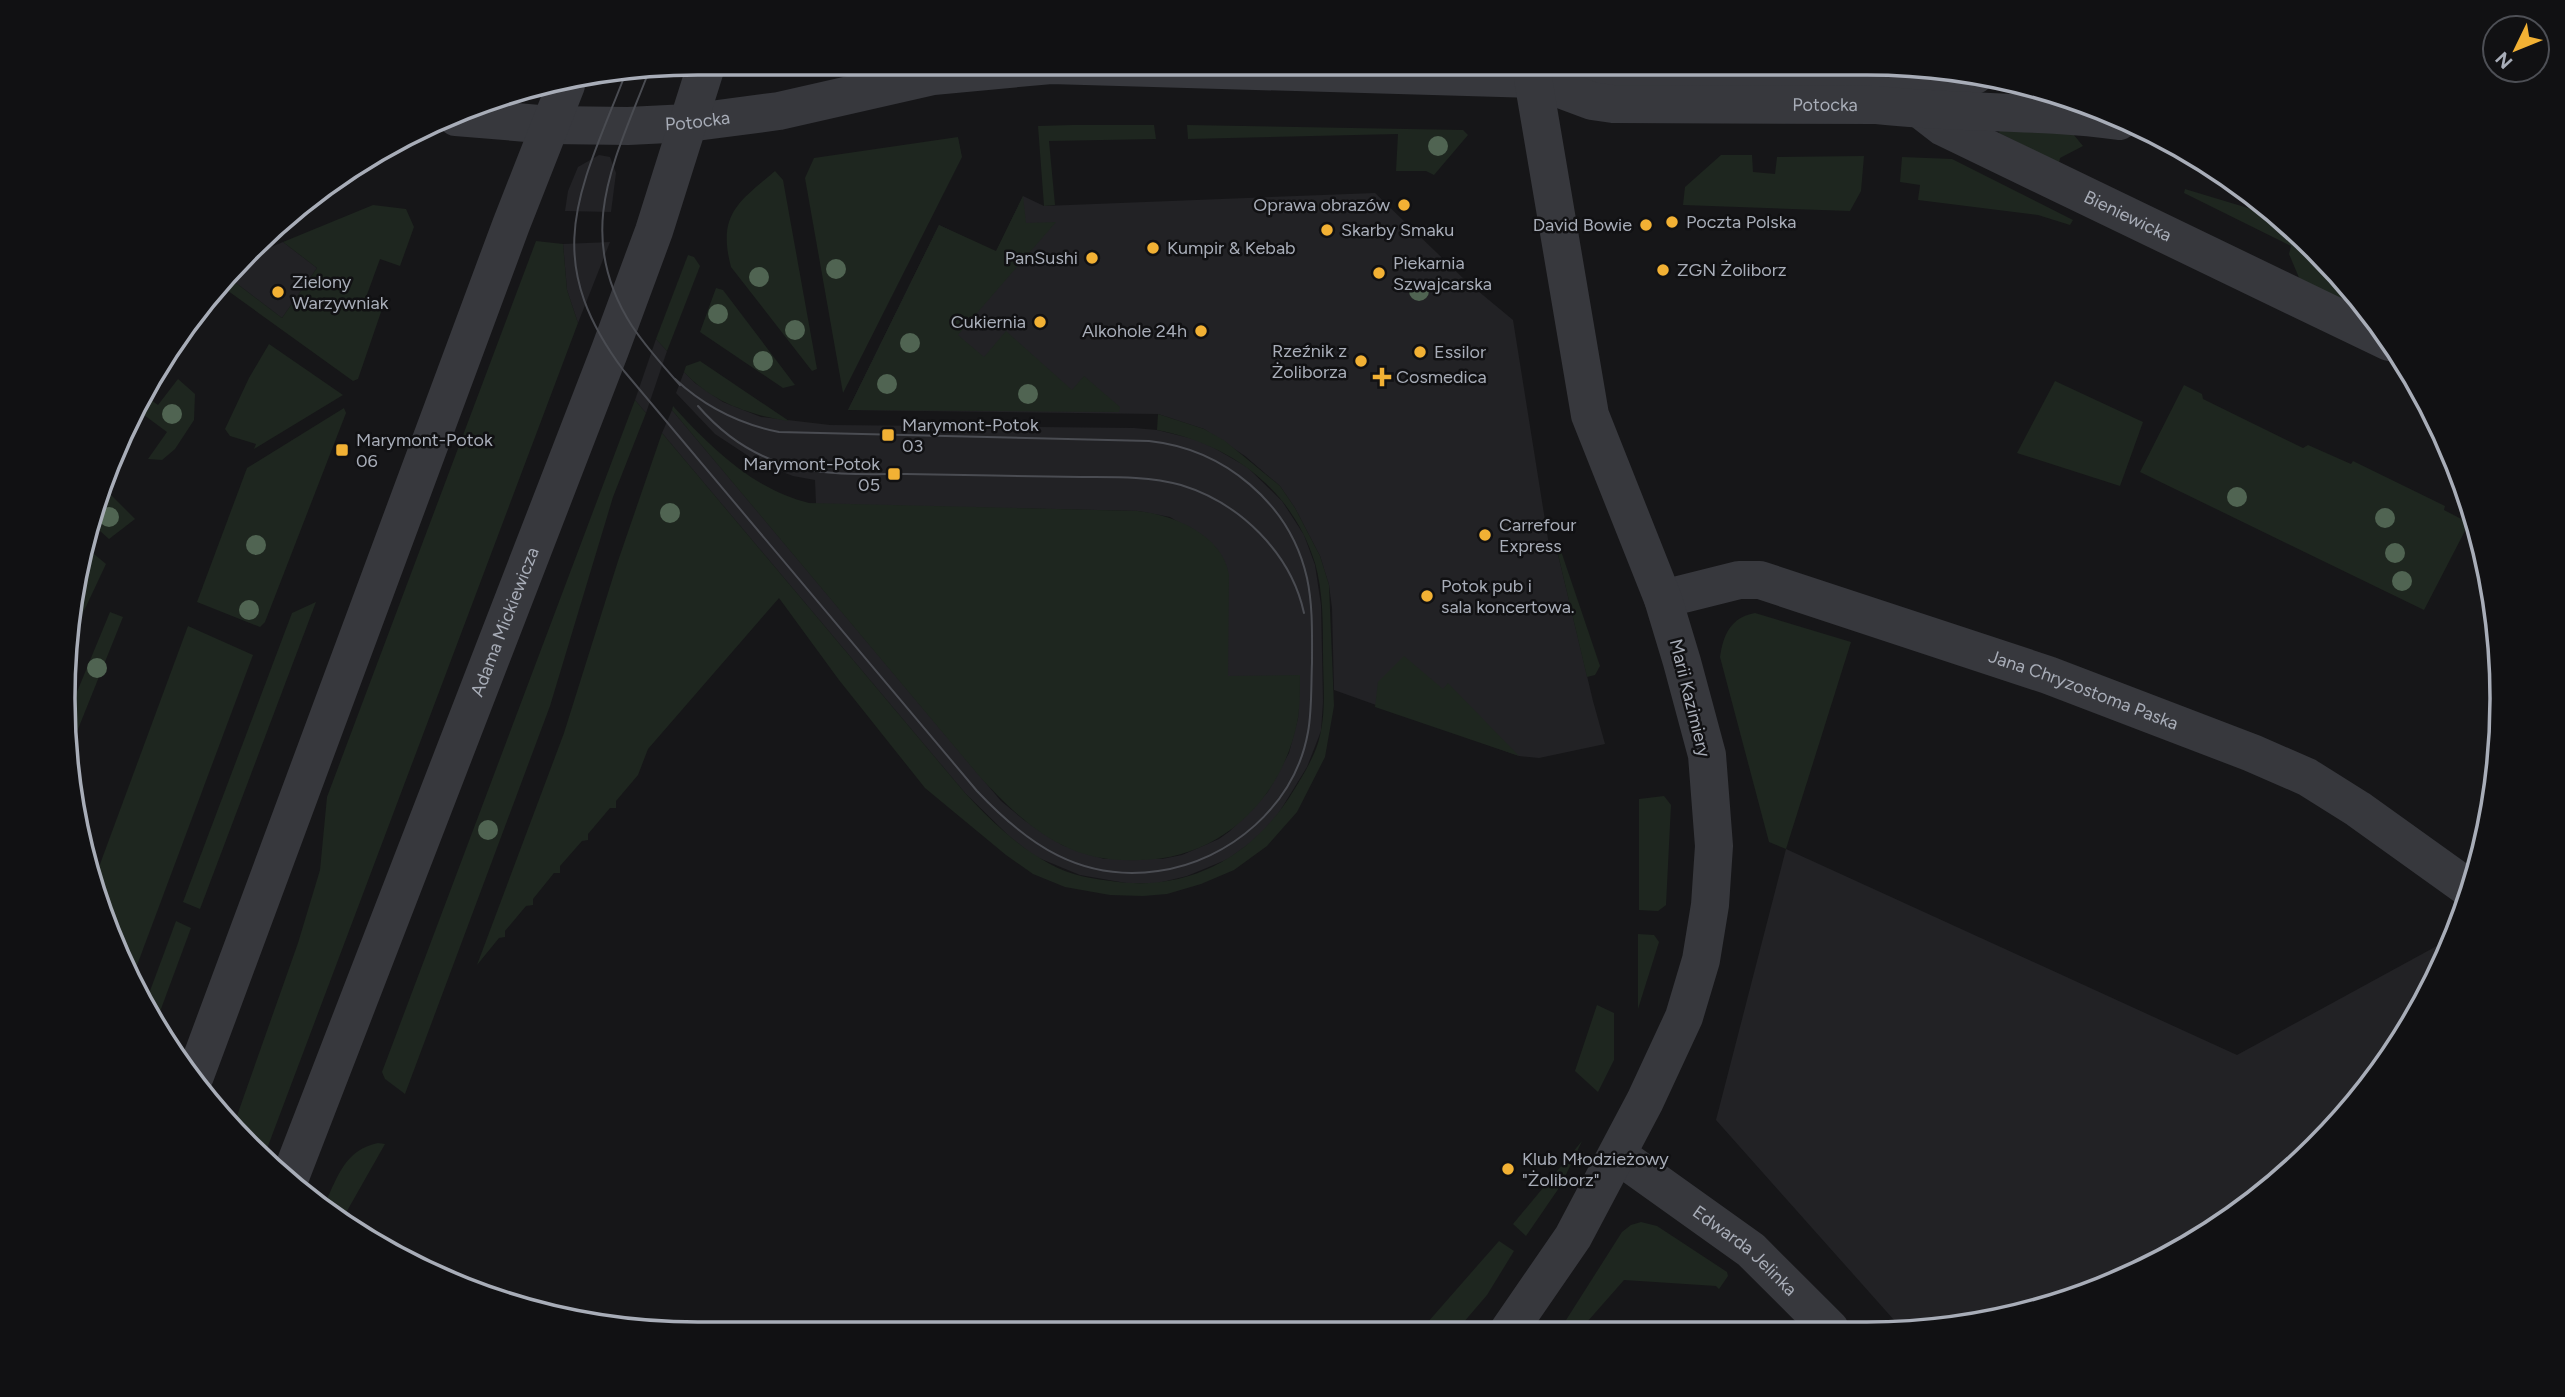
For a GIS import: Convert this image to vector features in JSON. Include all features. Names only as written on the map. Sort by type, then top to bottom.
[{"type":"street","name":"Adama Mickiewicza","points":[[293,1171],[610,351],[654,231],[703,75]]},
{"type":"street","name":"Potocka","points":[[928,75],[933,76]]},
{"type":"street","name":"Potocka","points":[[472,118],[551,125],[628,126],[688,123],[779,111],[943,75]]},
{"type":"street","name":"Marii Kazimiery","points":[[1515,1322],[1573,1237],[1618,1155],[1684,1017],[1701,960],[1710,905],[1714,846],[1707,755],[1664,599],[1590,415],[1534,75]]},
{"type":"street","name":"Potocka","points":[[1541,75],[1592,101],[1613,104],[1877,105],[1921,110],[2088,116]]},
{"type":"street","name":"Bieniewicka","points":[[1877,75],[1943,127],[2372,334]]},
{"type":"street","points":[[198,1069],[511,225],[564,90]]},
{"type":"street","name":"Jana Chryzostoma Paska","points":[[1664,599],[1739,580],[1760,580],[2048,676],[2252,752],[2307,777],[2358,809],[2462,883]]},
{"type":"street","name":"Edwarda Jelinka","points":[[1618,1155],[1751,1250],[1823,1322]]},
{"type":"shaded area","points":[[1154,125],[1156,139],[1049,141],[1055,205],[1044,206],[1038,126]]},
{"type":"shaded area","points":[[1187,125],[1463,130],[1468,135],[1434,175],[1426,171],[1396,171],[1398,134],[1188,139]]},
{"type":"shaded area","points":[[2000,128],[2069,129],[2083,146],[2060,158],[2059,163],[1999,133]]},
{"type":"shaded area","points":[[958,137],[962,157],[843,393],[805,178],[814,158]]},
{"type":"shaded area","points":[[599,155],[610,157],[616,173],[611,212],[565,211],[568,191],[578,167]]},
{"type":"shaded area","points":[[1721,155],[1752,155],[1753,172],[1775,174],[1777,157],[1864,156],[1861,191],[1850,211],[1683,205],[1685,187]]},
{"type":"shaded area","points":[[1902,157],[1952,159],[2073,220],[2070,225],[2038,215],[1918,200],[1920,185],[1900,182]]},
{"type":"shaded area","points":[[775,171],[783,180],[817,369],[812,371],[731,267],[727,249],[729,222],[734,211]]},
{"type":"shaded area","points":[[2185,189],[2252,209],[2307,258],[2347,302],[2300,280],[2289,254],[2291,246],[2184,193]]},
{"type":"shaded area","points":[[1375,193],[1466,281],[1513,320],[1548,539],[1551,551],[1557,550],[1605,744],[1539,758],[1519,756],[1334,690],[1332,608],[1329,585],[1320,556],[1295,508],[1280,486],[1245,456],[1204,429],[1158,414],[848,410],[939,225],[996,252],[1023,196],[1044,206]]},
{"type":"shaded area","points":[[1023,196],[1026,223],[1056,222],[958,335],[984,357],[1006,331],[1072,390],[1084,376],[1120,407],[1119,412],[848,410],[939,225],[996,251]]},
{"type":"shaded area","points":[[373,205],[406,209],[414,227],[400,266],[380,259],[365,300],[381,306],[381,312],[358,379],[353,381],[228,291],[235,282],[282,318],[317,268],[283,242]]},
{"type":"shaded area","points":[[536,241],[563,244],[567,290],[578,323],[267,1148],[237,1116],[298,943],[320,870],[327,797]]},
{"type":"shaded area","points":[[283,242],[317,268],[282,318],[235,282],[269,248]]},
{"type":"shaded area","points":[[610,242],[578,323],[567,290],[563,244]]},
{"type":"shaded area","points":[[688,255],[694,257],[700,266],[667,351],[656,339]]},
{"type":"shaded area","points":[[716,288],[723,290],[795,385],[783,388],[700,332]]},
{"type":"shaded area","points":[[656,339],[667,351],[646,413],[635,400]]},
{"type":"shaded area","points":[[269,344],[343,395],[254,449],[256,444],[230,436],[225,429],[249,378]]},
{"type":"shaded area","points":[[700,361],[789,421],[732,406],[707,391],[684,372],[686,366]]},
{"type":"shaded area","points":[[684,372],[723,402],[761,417],[830,425],[1157,430],[1202,441],[1247,467],[1282,501],[1304,535],[1315,565],[1321,605],[1321,731],[1307,767],[1275,819],[1253,841],[1228,859],[1187,876],[1158,883],[1126,883],[1080,875],[1034,856],[965,793],[662,433],[672,410],[1001,801],[1062,845],[1104,859],[1162,859],[1182,855],[1219,839],[1267,793],[1289,753],[1298,718],[1300,676],[1228,676],[1210,542],[1170,517],[1138,511],[816,504],[815,480],[793,476],[759,463],[715,434],[676,393]]},
{"type":"shaded area","points":[[178,379],[195,394],[194,420],[175,449],[162,460],[148,459],[167,432],[144,415],[152,401],[158,405]]},
{"type":"shaded area","points":[[2055,381],[2143,422],[2120,486],[2017,453]]},
{"type":"shaded area","points":[[2184,385],[2202,394],[2203,399],[2303,448],[2308,445],[2351,464],[2353,461],[2445,506],[2444,510],[2464,520],[2466,528],[2424,610],[2140,472]]},
{"type":"shaded area","points":[[635,400],[646,413],[613,497],[550,706],[405,1094],[385,1079],[382,1072]]},
{"type":"shaded area","points":[[673,406],[702,437],[734,465],[770,488],[809,503],[1138,511],[1167,517],[1195,530],[1217,549],[1225,561],[1229,575],[1228,676],[1300,675],[1298,718],[1291,747],[1279,773],[1245,818],[1222,835],[1197,848],[1170,857],[1140,860],[1100,858],[1050,839],[1018,815],[980,777],[672,410]]},
{"type":"shaded area","points":[[344,408],[346,413],[265,622],[260,627],[197,602],[247,468]]},
{"type":"shaded area","points":[[1158,414],[1204,429],[1225,441],[1280,486],[1295,508],[1320,556],[1329,585],[1334,706],[1325,757],[1297,812],[1267,846],[1234,870],[1167,894],[1110,895],[1065,887],[1033,874],[925,788],[839,680],[779,598],[648,749],[638,775],[616,801],[616,808],[610,808],[588,834],[588,840],[582,841],[560,866],[560,873],[554,873],[533,899],[533,905],[526,906],[505,931],[505,937],[499,938],[477,965],[564,733],[662,433],[965,793],[1023,847],[1071,873],[1140,883],[1193,875],[1239,851],[1278,813],[1304,773],[1318,743],[1324,698],[1323,619],[1318,574],[1305,537],[1274,492],[1255,474],[1210,446],[1157,430]]},
{"type":"shaded area","points":[[110,494],[135,519],[109,539],[98,529]]},
{"type":"shaded area","points":[[1557,550],[1561,551],[1600,666],[1595,675],[1587,677]]},
{"type":"shaded area","points":[[92,553],[106,564],[81,617]]},
{"type":"shaded area","points":[[316,602],[200,909],[183,902],[292,613]]},
{"type":"shaded area","points":[[110,612],[123,617],[77,732],[75,697]]},
{"type":"shaded area","points":[[1755,613],[1851,642],[1786,849],[1769,842],[1720,657],[1723,641],[1730,628],[1740,618]]},
{"type":"shaded area","points":[[188,626],[253,655],[137,966],[108,899],[99,868]]},
{"type":"shaded area","points":[[1404,656],[1443,689],[1448,683],[1519,756],[1375,707],[1378,682]]},
{"type":"shaded area","points":[[1664,796],[1671,805],[1666,905],[1658,911],[1639,910],[1639,799]]},
{"type":"shaded area","points":[[1786,849],[2237,1055],[2438,945],[2385,1045],[2335,1109],[2277,1167],[2213,1217],[2178,1238],[2105,1274],[2028,1301],[1948,1316],[1895,1321],[1716,1120]]},
{"type":"shaded area","points":[[176,921],[191,928],[160,1012],[150,992]]},
{"type":"shaded area","points":[[1638,934],[1654,935],[1659,942],[1638,1009]]},
{"type":"shaded area","points":[[1597,1005],[1614,1013],[1614,1060],[1598,1092],[1575,1071]]},
{"type":"shaded area","points":[[1582,1141],[1561,1185],[1526,1236],[1513,1224]]},
{"type":"shaded area","points":[[385,1144],[346,1213],[327,1199],[350,1158],[367,1146]]},
{"type":"shaded area","points":[[1641,1222],[1657,1226],[1727,1272],[1728,1276],[1719,1289],[1716,1286],[1624,1280],[1587,1322],[1565,1322],[1622,1232]]},
{"type":"shaded area","points":[[1499,1241],[1514,1251],[1487,1295],[1464,1322],[1428,1322]]},
{"type":"tram line","points":[[646,78],[623,136],[605,198],[602,229],[605,260],[614,292],[632,326],[680,385]]},
{"type":"tram line","points":[[623,80],[593,155],[575,224],[575,258],[582,293],[598,330],[624,371],[977,791],[1016,828],[1058,855],[1080,865],[1104,871],[1130,873],[1185,865],[1210,855],[1234,842],[1274,805],[1301,759],[1308,732],[1312,663],[1310,599],[1307,578],[1286,526],[1250,484],[1203,455],[1177,446],[1149,441],[779,432],[723,413],[698,398],[675,379]]},
{"type":"tram line","points":[[698,406],[719,427],[754,452],[808,470],[850,474],[1131,478],[1181,485],[1223,504],[1260,533],[1288,570],[1304,613]]},
{"type":"place","name":"Oprawa obrazów","points":[[1404,205]]},
{"type":"place","name":"Poczta Polska","points":[[1672,222]]},
{"type":"place","name":"David Bowie","points":[[1646,225]]},
{"type":"place","name":"Skarby Smaku","points":[[1327,230]]},
{"type":"place","name":"Kumpir & Kebab","points":[[1153,248]]},
{"type":"place","name":"PanSushi","points":[[1092,258]]},
{"type":"place","name":"ZGN Żoliborz","points":[[1663,270]]},
{"type":"place","name":"Piekarnia Szwajcarska","points":[[1379,273]]},
{"type":"place","name":"Zielony Warzywniak","points":[[278,292]]},
{"type":"place","name":"Cukiernia","points":[[1040,322]]},
{"type":"place","name":"Alkohole 24h","points":[[1201,331]]},
{"type":"place","name":"Essilor","points":[[1420,352]]},
{"type":"place","name":"Rzeźnik z Żoliborza","points":[[1361,361]]},
{"type":"place","name":"Cosmedica","points":[[1382,377]]},
{"type":"place","name":"Marymont-Potok 03","points":[[888,435]]},
{"type":"place","name":"Marymont-Potok 06","points":[[342,450]]},
{"type":"place","name":"Marymont-Potok 05","points":[[894,474]]},
{"type":"place","name":"Carrefour Express","points":[[1485,535]]},
{"type":"place","name":"Potok pub i sala koncertowa.","points":[[1427,596]]},
{"type":"place","name":"Klub Młodzieżowy \"Żoliborz\"","points":[[1508,1169]]}]
